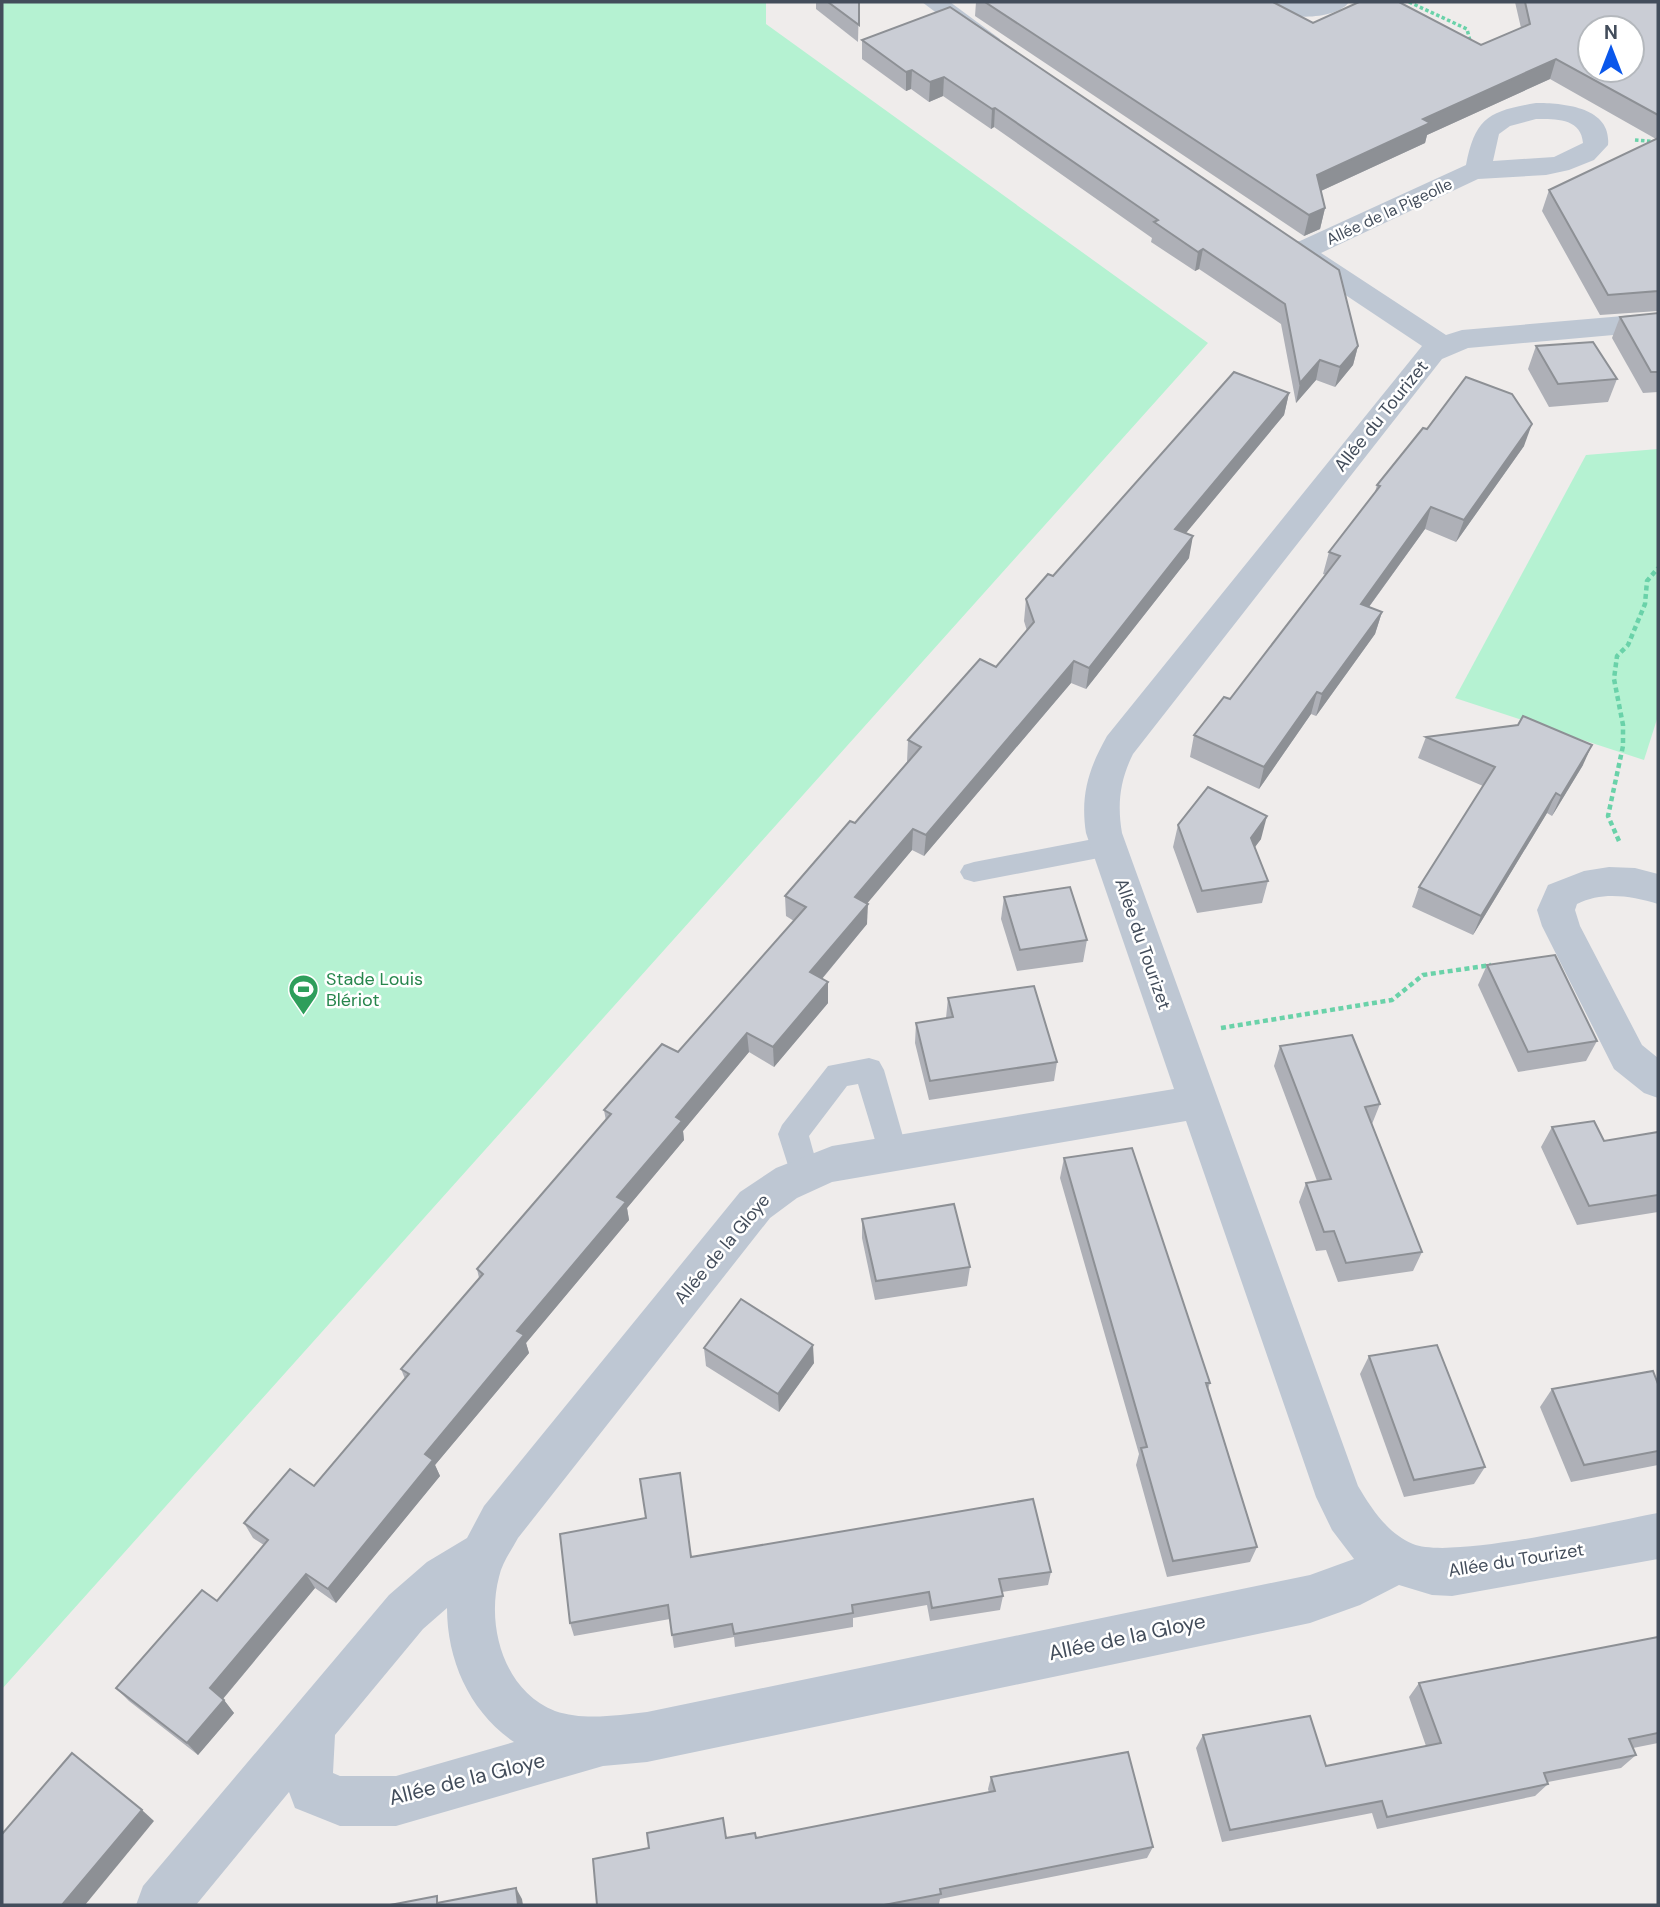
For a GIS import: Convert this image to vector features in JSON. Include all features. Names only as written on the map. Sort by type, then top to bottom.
[{"type":"street","points":[[934,2],[1007,52]]},
{"type":"street","points":[[1276,2],[1298,10],[1322,8],[1337,2]]},
{"type":"street","name":"Allée de la Pigeolle","points":[[1300,251],[1478,170]]},
{"type":"street","points":[[1278,236],[1443,345]]},
{"type":"street","name":"Allée du Tourizet","points":[[1658,322],[1462,339],[1443,345],[1421,365],[1121,745],[1106,770],[1100,790],[1100,810],[1109,846],[1174,1035],[1339,1497],[1354,1526],[1394,1561],[1430,1573],[1451,1573],[1658,1536]]},
{"type":"street","points":[[1649,886],[1575,888],[1561,895],[1556,910],[1561,926],[1628,1057],[1658,1081]]},
{"type":"street","name":"Allée de la Gloye","points":[[1198,1102],[893,1154],[804,1172],[775,1188],[755,1205],[500,1522],[484,1554],[474,1583],[470,1613],[473,1647],[486,1677],[508,1708],[528,1724],[558,1737],[605,1741],[647,1737],[1341,1592],[1367,1580],[1394,1561]]},
{"type":"street","points":[[162,1905],[406,1612],[444,1579],[484,1554]]},
{"type":"street","name":"Allée de la Gloye","points":[[312,1724],[306,1768],[313,1790],[340,1801],[396,1801],[605,1741]]},
{"type":"lane","points":[[974,872],[1109,846]]},
{"type":"lane","points":[[804,1172],[793,1134],[838,1075],[869,1070],[893,1154]]},
{"type":"path","points":[[1409,2],[1467,29],[1473,50]]},
{"type":"path","points":[[1649,886],[1608,816],[1623,746],[1623,724],[1614,679],[1617,656],[1628,645],[1645,604],[1647,581],[1658,568]]},
{"type":"path","points":[[1174,1035],[1392,1000],[1423,975],[1499,964]]},
{"type":"green space","name":"Stade Louis Blériot","points":[[2,2],[766,2],[766,24],[1208,343],[2,1689]]},
{"type":"green space","points":[[1658,449],[1658,716],[1644,760],[1455,698],[1586,455]]},
{"type":"building","points":[[828,2],[859,2],[859,25]]},
{"type":"building","points":[[985,2],[1273,2],[1313,23],[1359,2],[1399,2],[1481,45],[1530,24],[1525,2],[1658,2],[1658,115],[1602,84],[1646,84],[1646,14],[1576,14],[1576,70],[1556,59],[1423,119],[1430,123],[1317,175],[1325,208],[1309,215]]},
{"type":"building","points":[[950,7],[1339,270],[1358,346],[1340,367],[1320,360],[1300,383],[1285,304],[1203,249],[1198,252],[1154,222],[1158,220],[995,108],[992,109],[944,77],[930,82],[912,70],[906,72],[862,40]]},
{"type":"building","points":[[1658,138],[1658,291],[1608,295],[1549,190]]},
{"type":"building","points":[[1658,313],[1658,372],[1651,372],[1620,317]]},
{"type":"building","points":[[1593,342],[1617,379],[1558,384],[1536,346]]},
{"type":"building","points":[[1234,372],[1289,393],[1175,529],[1193,536],[1089,668],[1074,661],[926,835],[913,829],[855,897],[868,904],[810,972],[828,982],[773,1047],[747,1033],[676,1117],[682,1121],[617,1197],[626,1202],[517,1331],[524,1335],[425,1454],[433,1460],[328,1589],[306,1574],[210,1688],[224,1700],[187,1743],[116,1688],[202,1590],[217,1601],[268,1540],[244,1523],[290,1469],[314,1486],[409,1374],[401,1369],[483,1274],[477,1269],[611,1114],[604,1110],[662,1044],[678,1052],[806,907],[785,896],[850,821],[855,823],[921,747],[908,740],[980,659],[996,667],[1034,622],[1026,599],[1048,574],[1053,576]]},
{"type":"building","points":[[1466,377],[1512,394],[1532,424],[1464,520],[1431,507],[1361,604],[1382,612],[1322,694],[1317,692],[1264,767],[1194,735],[1224,697],[1230,699],[1340,556],[1329,552],[1380,486],[1377,485],[1423,428],[1427,429]]},
{"type":"building","points":[[1523,716],[1592,745],[1561,796],[1556,793],[1481,916],[1419,887],[1495,767],[1426,737],[1518,725]]},
{"type":"building","points":[[1208,787],[1267,816],[1251,838],[1268,881],[1202,891],[1178,825]]},
{"type":"building","points":[[1070,887],[1087,940],[1020,950],[1004,897]]},
{"type":"building","points":[[1555,955],[1597,1041],[1528,1052],[1487,965]]},
{"type":"building","points":[[1034,986],[1057,1062],[930,1081],[916,1023],[953,1017],[948,998]]},
{"type":"building","points":[[1352,1035],[1380,1104],[1365,1107],[1422,1252],[1346,1263],[1334,1231],[1324,1232],[1306,1183],[1331,1179],[1280,1046]]},
{"type":"building","points":[[1594,1121],[1604,1141],[1658,1132],[1658,1195],[1589,1206],[1552,1127]]},
{"type":"building","points":[[1132,1148],[1210,1383],[1206,1383],[1257,1547],[1173,1561],[1141,1448],[1147,1447],[1064,1158]]},
{"type":"building","points":[[954,1204],[970,1267],[876,1281],[862,1219]]},
{"type":"building","points":[[741,1299],[813,1345],[778,1394],[704,1348]]},
{"type":"building","points":[[1437,1345],[1485,1467],[1414,1480],[1369,1356]]},
{"type":"building","points":[[1653,1371],[1658,1384],[1658,1451],[1584,1465],[1552,1389]]},
{"type":"building","points":[[680,1473],[691,1557],[1033,1499],[1051,1572],[999,1579],[1003,1596],[932,1608],[929,1592],[852,1605],[853,1613],[734,1634],[732,1624],[672,1635],[668,1605],[570,1623],[560,1534],[646,1518],[640,1479]]},
{"type":"building","points":[[1658,1637],[1658,1733],[1629,1739],[1636,1755],[1544,1773],[1548,1784],[1387,1817],[1382,1801],[1230,1830],[1203,1735],[1310,1716],[1326,1766],[1441,1743],[1419,1683]]},
{"type":"building","points":[[1128,1752],[1153,1847],[940,1889],[941,1894],[884,1905],[597,1905],[593,1859],[649,1848],[647,1833],[723,1818],[726,1838],[755,1833],[756,1838],[995,1791],[991,1777]]},
{"type":"building","points":[[72,1753],[142,1810],[62,1905],[2,1905],[2,1834]]},
{"type":"building","points":[[516,1888],[518,1905],[390,1905],[437,1896],[437,1903]]},
{"type":"place","name":"Stade Louis Blériot","points":[[303,1016]]}]
